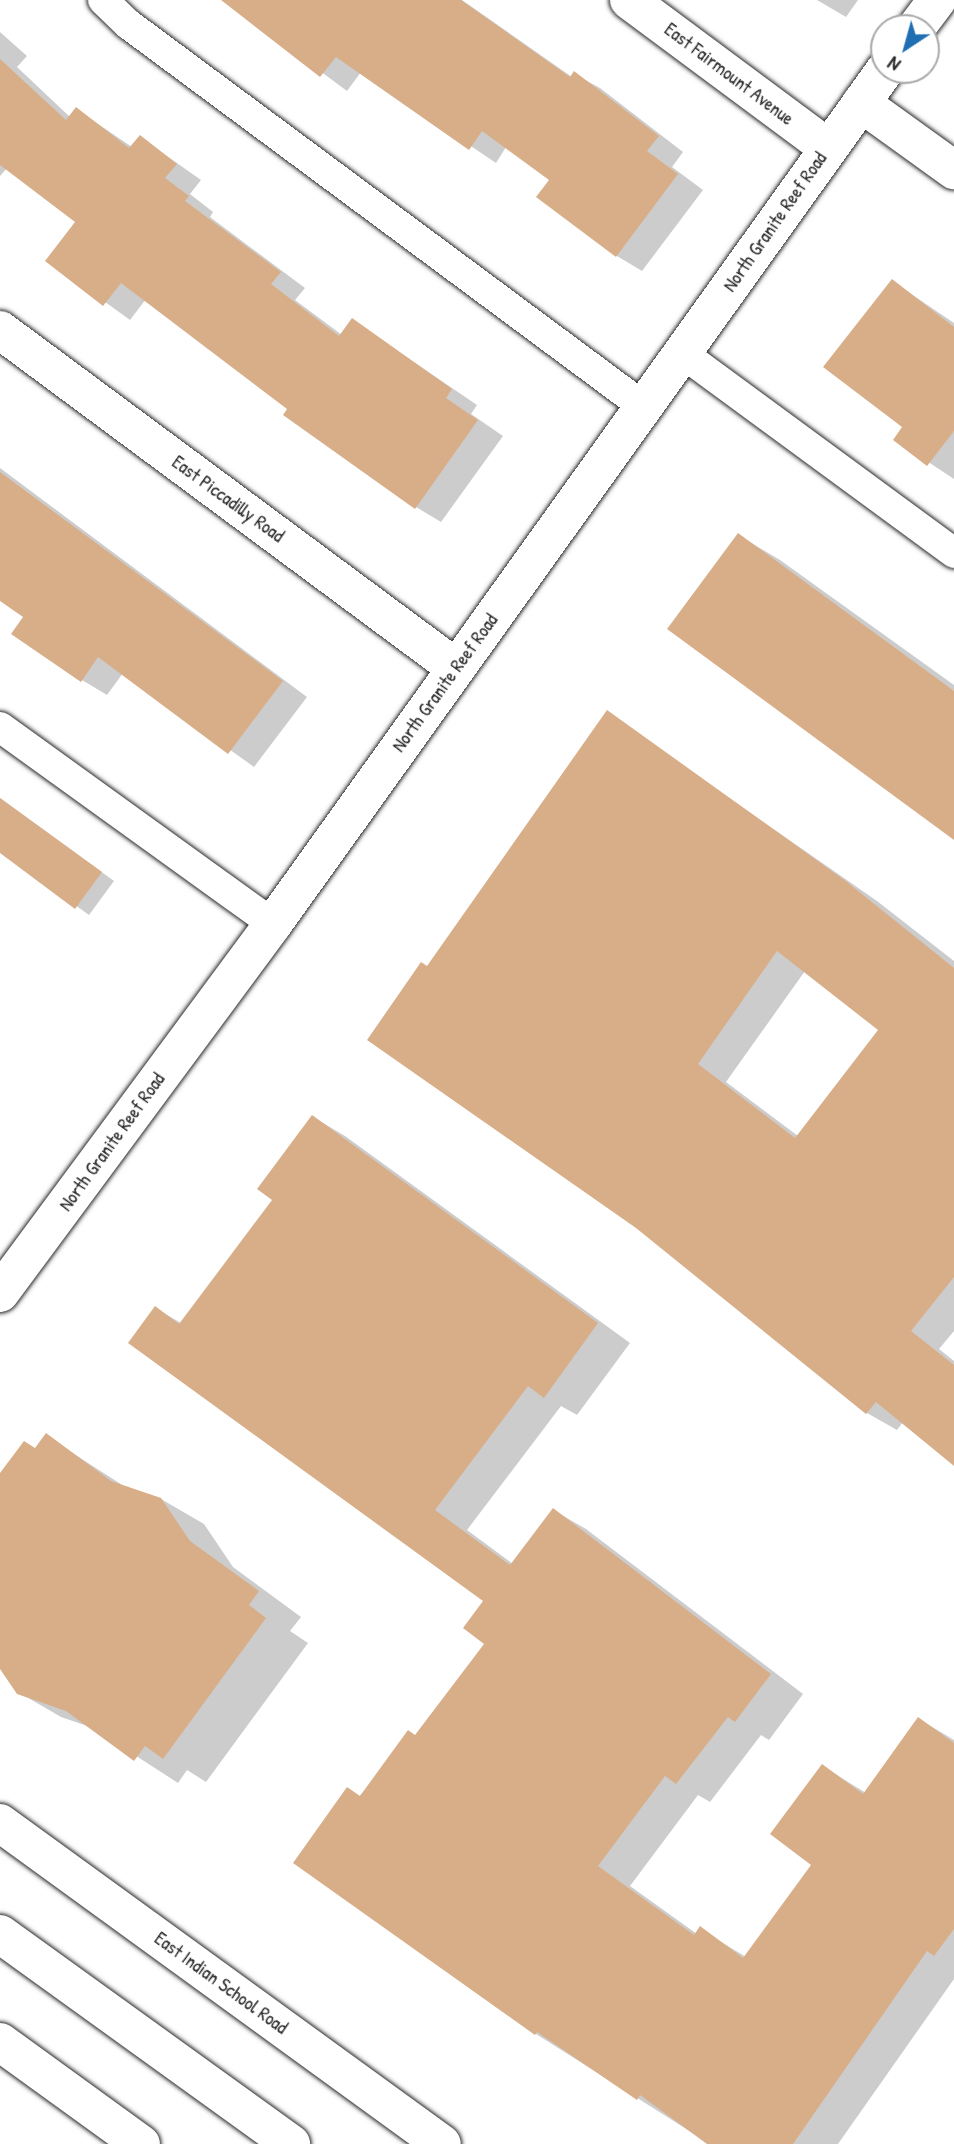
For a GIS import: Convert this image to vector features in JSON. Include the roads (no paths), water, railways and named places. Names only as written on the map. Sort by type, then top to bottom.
[{"type":"street","name":"East Fairmount Avenue","points":[[629,0],[828,148]]},
{"type":"street","name":"North Granite Reef Road","points":[[0,1293],[273,924],[875,84]]},
{"type":"street","points":[[861,103],[954,170]]},
{"type":"street","name":"East Piccadilly Road","points":[[0,330],[456,668]]},
{"type":"street","name":"East Indian School Road","points":[[0,1823],[442,2144]]},
{"type":"street","points":[[0,1934],[291,2144]]},
{"type":"street","points":[[0,2042],[141,2144]]},
{"type":"lane","points":[[103,0],[139,32],[644,407]]},
{"type":"lane","points":[[682,353],[954,552]]},
{"type":"lane","points":[[0,727],[273,924]]}]
